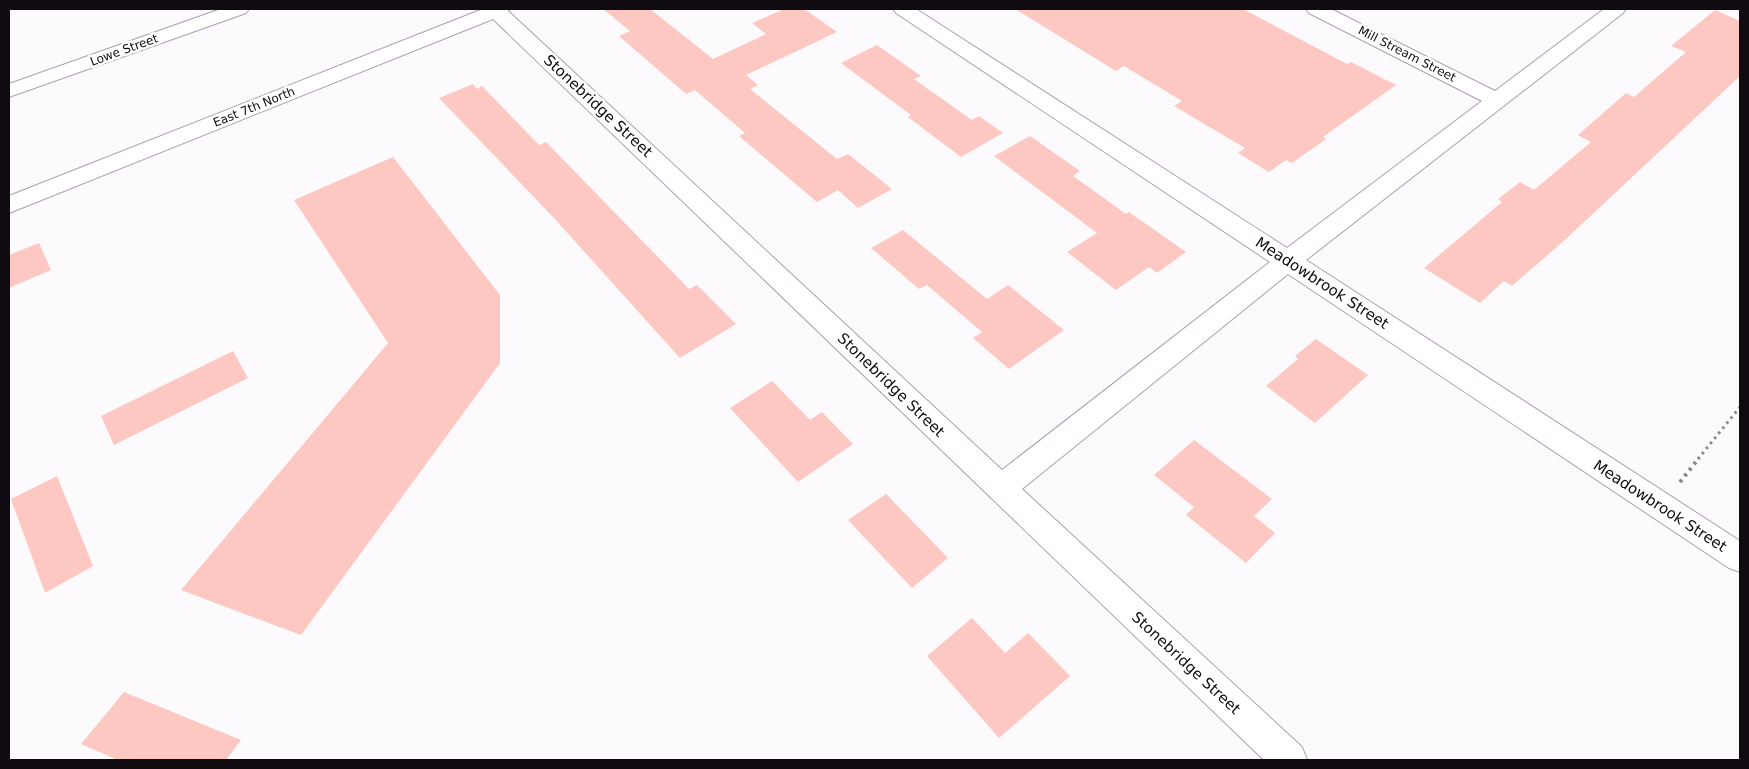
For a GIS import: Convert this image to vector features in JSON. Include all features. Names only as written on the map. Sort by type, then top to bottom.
[{"type":"street","name":"Lowe Street","points":[[9,90],[239,9]]},
{"type":"street","name":"East 7th North","points":[[9,205],[497,9]]},
{"type":"street","name":"Stonebridge Street","points":[[497,9],[1000,489],[1289,760]]},
{"type":"street","name":"Meadowbrook Street","points":[[903,9],[1740,558]]},
{"type":"street","name":"Mill Stream Street","points":[[1316,9],[1497,100]]},
{"type":"street","points":[[1000,489],[1288,262],[1616,9]]},
{"type":"path","points":[[1660,506],[1740,407]]},
{"type":"building","points":[[603,9],[650,9],[713,59],[766,34],[752,23],[784,9],[804,9],[837,32],[746,75],[758,85],[750,89],[837,159],[848,154],[892,189],[858,208],[838,190],[817,202],[739,136],[745,133],[695,90],[686,94],[619,36],[630,31]]},
{"type":"building","points":[[1015,9],[1243,9],[1347,64],[1351,62],[1396,85],[1323,137],[1326,139],[1292,163],[1286,160],[1269,172],[1238,153],[1245,148],[1174,106],[1182,101],[1124,66],[1116,71]]},
{"type":"building","points":[[1715,10],[1740,21],[1740,76],[1567,238],[1512,286],[1504,281],[1480,303],[1424,268],[1502,202],[1498,199],[1520,182],[1534,190],[1591,142],[1578,135],[1626,93],[1634,97],[1686,52],[1671,46]]},
{"type":"building","points":[[877,45],[921,76],[914,79],[972,120],[979,116],[1003,133],[961,157],[908,117],[911,115],[841,63]]},
{"type":"building","points":[[473,84],[477,89],[482,86],[539,145],[546,142],[689,289],[697,285],[736,324],[680,358],[554,218],[439,98]]},
{"type":"building","points":[[1030,136],[1080,171],[1073,176],[1126,214],[1129,212],[1186,252],[1157,273],[1149,267],[1116,290],[1067,252],[1097,233],[994,156]]},
{"type":"building","points":[[393,157],[500,295],[500,363],[301,635],[181,590],[388,343],[294,200]]},
{"type":"building","points":[[903,230],[987,299],[1008,285],[1064,330],[1009,369],[973,338],[982,332],[927,285],[919,289],[871,248]]},
{"type":"building","points":[[39,243],[51,270],[9,288],[9,255]]},
{"type":"building","points":[[1316,339],[1368,375],[1315,423],[1266,386],[1298,359],[1295,356]]},
{"type":"building","points":[[233,351],[248,378],[114,445],[101,416]]},
{"type":"building","points":[[772,381],[810,420],[822,412],[853,444],[798,482],[730,408]]},
{"type":"building","points":[[1194,440],[1272,499],[1254,516],[1275,533],[1246,563],[1186,515],[1194,507],[1154,475]]},
{"type":"building","points":[[57,476],[93,566],[45,593],[11,499]]},
{"type":"building","points":[[886,494],[948,558],[912,588],[848,520]]},
{"type":"building","points":[[972,618],[1005,653],[1028,633],[1070,676],[999,738],[927,656]]},
{"type":"building","points":[[124,692],[241,740],[226,760],[118,760],[81,744]]}]
